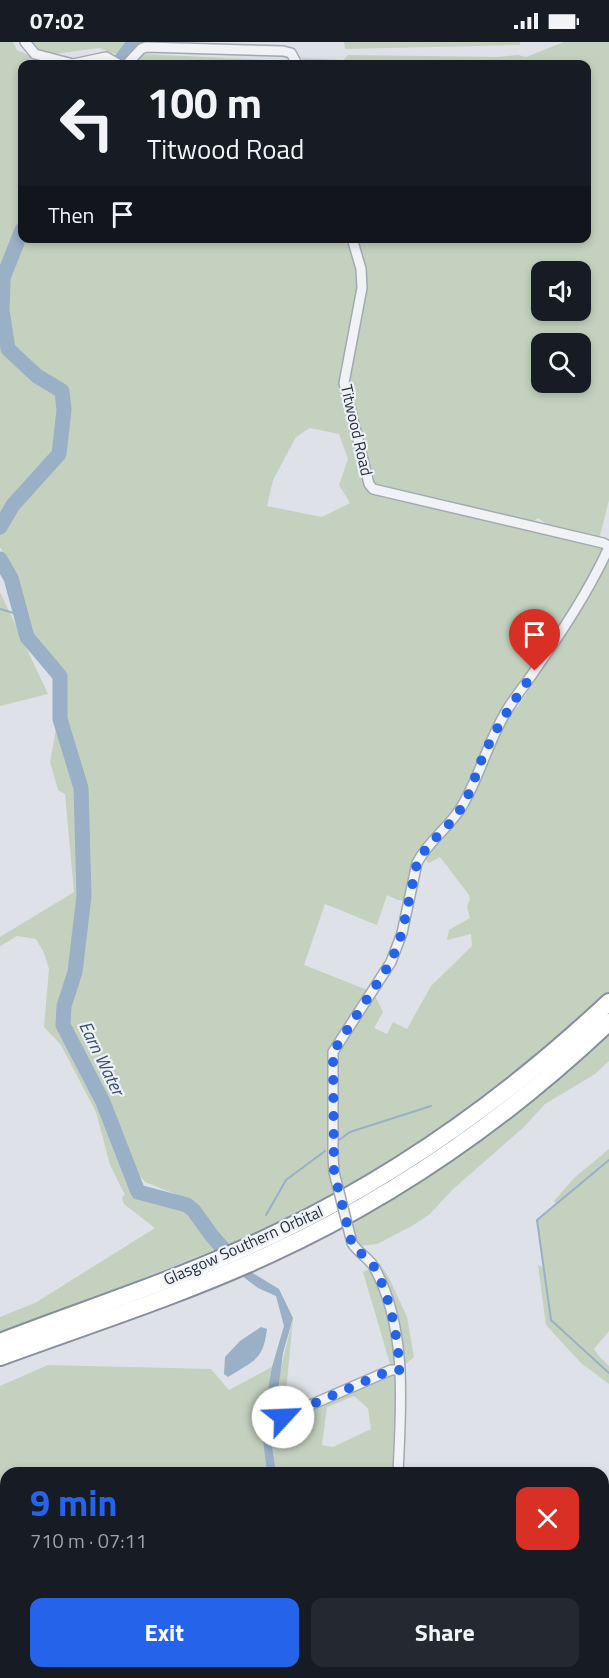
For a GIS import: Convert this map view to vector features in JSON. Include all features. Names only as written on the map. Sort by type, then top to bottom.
[{"type":"highway","name":"Glasgow Southern Orbital","points":[[0,1342],[192,1271],[330,1206],[434,1143],[481,1110],[530,1072],[609,1002]]},
{"type":"highway","name":"Glasgow Southern Orbital","points":[[0,1357],[209,1280],[330,1225],[428,1166],[494,1119],[540,1083],[609,1022]]},
{"type":"street","points":[[25,42],[35,54],[58,60]]},
{"type":"street","points":[[131,60],[146,47],[283,51],[291,53],[295,60]]},
{"type":"street","points":[[92,60],[106,57],[111,60]]},
{"type":"street","name":"Titwood Road","points":[[353,243],[361,269],[362,288],[344,383],[369,484],[373,489],[609,546],[598,572],[579,603],[507,710],[484,753],[463,805],[451,824],[428,847],[417,863],[402,933],[391,962],[333,1052],[334,1172],[352,1244],[356,1251],[373,1265],[393,1320],[400,1370],[398,1467]]},
{"type":"street","points":[[283,1417],[391,1370],[400,1370]]},
{"type":"green space","points":[[0,42],[13,42],[17,50],[41,60],[18,60],[18,243],[350,243],[359,278],[340,376],[340,397],[350,398],[349,381],[367,280],[358,243],[591,243],[591,60],[344,60],[348,55],[499,57],[518,55],[526,57],[564,42],[609,42],[609,500],[599,539],[552,528],[538,518],[531,524],[369,491],[599,546],[602,549],[595,570],[510,700],[517,708],[601,574],[609,556],[609,993],[546,1048],[482,1099],[414,1147],[342,1190],[337,1165],[337,1053],[375,996],[383,1012],[374,1028],[387,1034],[393,1022],[407,1029],[431,986],[472,946],[471,934],[447,940],[449,930],[470,918],[467,907],[470,899],[440,857],[429,863],[421,856],[410,901],[398,900],[387,895],[377,925],[325,904],[304,965],[370,991],[332,1045],[329,1056],[328,1144],[335,1195],[245,1238],[223,1246],[195,1208],[180,1196],[145,1182],[133,1168],[99,1078],[66,1021],[66,1008],[62,1005],[63,1031],[101,1103],[113,1134],[116,1154],[138,1195],[184,1208],[192,1214],[216,1249],[0,1336],[0,1317],[35,1303],[155,1228],[124,1204],[122,1197],[125,1195],[110,1165],[96,1112],[61,1045],[44,1027],[49,969],[44,953],[36,939],[17,936],[0,946],[0,937],[74,892],[65,794],[58,790],[50,762],[56,729],[63,713],[63,677],[35,642],[26,626],[14,575],[0,547]],"holes":[[[310,428],[339,434],[348,459],[339,485],[350,503],[322,517],[267,506],[273,480],[296,437]]]},
{"type":"green space","points":[[32,42],[141,42],[126,58],[99,48],[54,54],[36,48]]},
{"type":"green space","points":[[344,42],[520,42],[520,45],[345,49]]},
{"type":"green space","points":[[142,54],[266,60],[137,60]]},
{"type":"green space","points":[[302,58],[344,60],[303,60]]},
{"type":"green space","points":[[0,592],[48,694],[0,706]]},
{"type":"green space","points":[[609,1029],[609,1061],[595,1074],[545,1104],[524,1127],[452,1190],[430,1214],[377,1244],[358,1246],[349,1218]]},
{"type":"green space","points":[[609,1149],[609,1331],[594,1349],[609,1366],[609,1384],[581,1363],[546,1325],[538,1265],[543,1267],[537,1220],[556,1204],[554,1201],[574,1178]]},
{"type":"green space","points":[[380,1264],[407,1317],[414,1357],[404,1365],[390,1364],[363,1272]]},
{"type":"green space","points":[[293,1318],[284,1414],[277,1414],[280,1372]]},
{"type":"green space","points":[[48,1365],[211,1369],[229,1390],[272,1367],[262,1432],[266,1467],[0,1467],[0,1386]]},
{"type":"green space","points":[[388,1375],[397,1375],[393,1467],[275,1467],[272,1445],[273,1422],[283,1422]],"holes":[[[354,1396],[368,1408],[371,1429],[333,1447],[322,1445],[327,1407]]]},
{"type":"water","points":[[251,1272],[279,1289],[293,1318],[283,1353],[277,1414],[273,1422],[272,1445],[275,1467],[266,1467],[262,1432],[263,1416],[272,1367],[284,1326],[276,1296],[258,1288],[242,1276]]},
{"type":"water","points":[[261,1327],[267,1329],[260,1354],[251,1363],[228,1377],[224,1374],[225,1357],[240,1341]]},
{"type":"waterway","name":"Earn Water","points":[[121,60],[135,42]]},
{"type":"waterway","name":"Earn Water","points":[[0,527],[13,505],[59,454],[64,410],[62,391],[37,376],[8,349],[2,310],[3,278],[18,240]]},
{"type":"waterway","name":"Earn Water","points":[[0,559],[11,578],[27,637],[60,676],[60,719],[81,788],[84,896],[75,972],[64,1006],[63,1025],[103,1102],[138,1192],[187,1205],[235,1262]]},
{"type":"waterway","points":[[0,609],[20,615]]},
{"type":"waterway","points":[[339,1140],[350,1132],[431,1106]]},
{"type":"waterway","points":[[266,1215],[286,1180],[325,1151]]},
{"type":"waterway","points":[[609,1160],[537,1220],[551,1320],[609,1373]]},
{"type":"route","points":[[283,1417],[391,1370],[400,1370],[393,1320],[385,1292],[373,1265],[356,1251],[352,1244],[334,1172],[333,1052],[391,962],[402,933],[417,863],[428,847],[451,824],[463,805],[493,735],[507,710],[535,671]]}]
